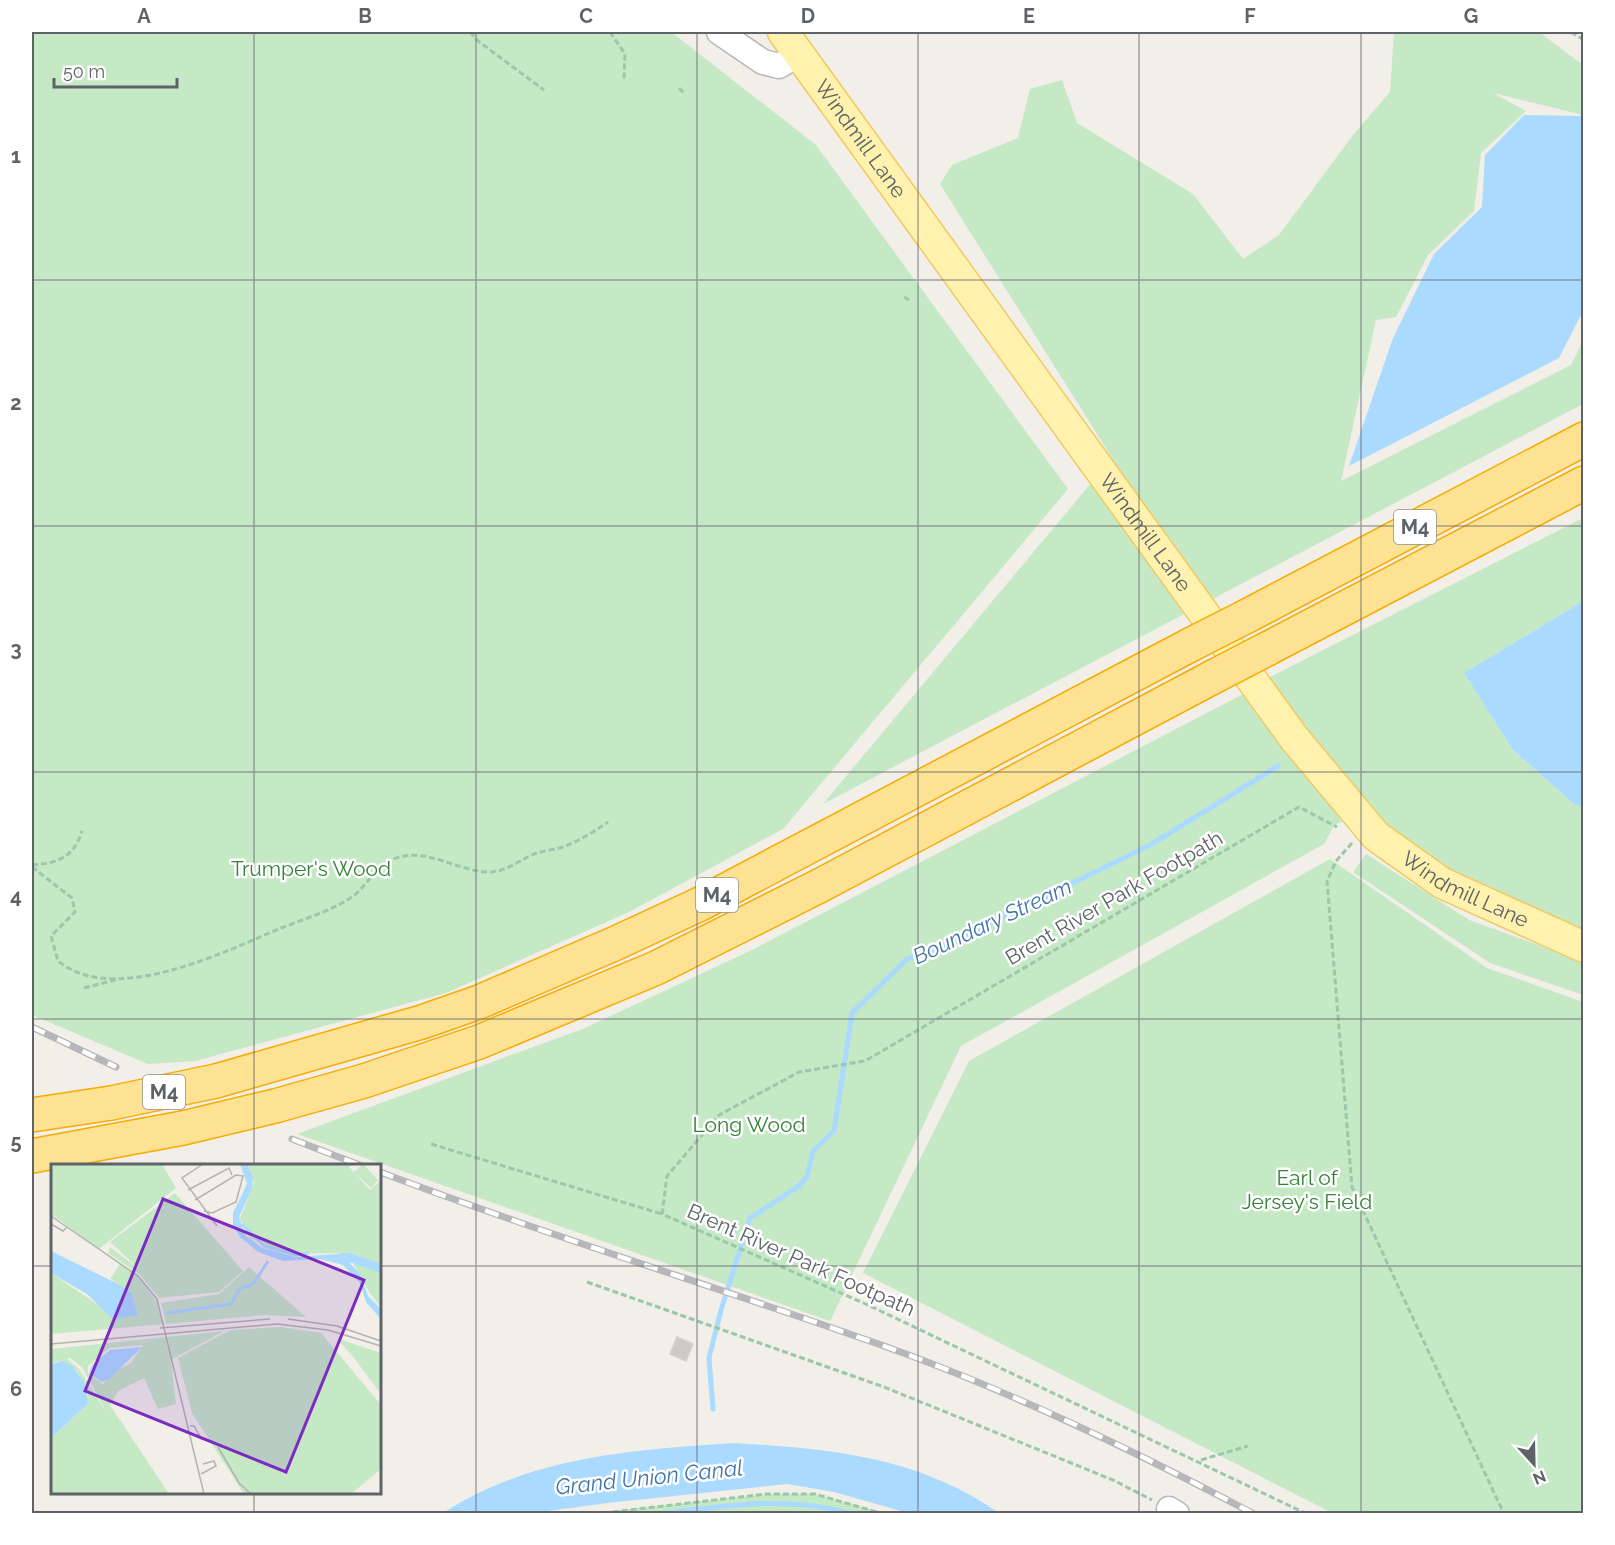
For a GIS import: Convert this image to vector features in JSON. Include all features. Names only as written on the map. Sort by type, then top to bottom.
[{"type":"highway","name":"M4","points":[[32,1115],[216,1081],[434,1018],[479,1002],[616,943],[700,904],[1584,439]]},
{"type":"highway","name":"M4","points":[[32,1156],[183,1128],[364,1081],[479,1042],[656,968],[821,885],[1584,483]]},
{"type":"main road","name":"Windmill Lane","points":[[791,43],[1294,738],[1376,836],[1442,883],[1584,947]]},
{"type":"lane","points":[[718,32],[763,62],[778,66],[791,43]]},
{"type":"path","points":[[470,32],[478,41],[544,90]]},
{"type":"path","points":[[610,32],[625,54],[624,80]]},
{"type":"path","points":[[1571,32],[1584,40]]},
{"type":"path","points":[[679,88],[684,93]]},
{"type":"path","points":[[904,297],[909,300]]},
{"type":"path","name":"Brent River Park Footpath","points":[[1307,1514],[1200,1461],[868,1305],[662,1214],[667,1176],[719,1115],[798,1072],[865,1061],[1299,807],[1341,831]]},
{"type":"path","points":[[84,988],[130,976],[162,972],[201,961],[339,904],[365,886],[390,860],[422,855],[475,870],[501,871],[533,855],[572,843],[608,822]]},
{"type":"path","points":[[32,866],[65,858],[77,845],[82,831]]},
{"type":"path","points":[[1347,838],[1353,844],[1336,861],[1327,881],[1352,1187],[1504,1514]]},
{"type":"path","points":[[32,866],[72,898],[75,912],[51,936],[58,961],[74,971],[85,974],[130,976]]},
{"type":"path","points":[[431,1144],[662,1214]]},
{"type":"path","points":[[587,1282],[884,1387],[1113,1479],[1173,1511]]},
{"type":"path","points":[[1200,1461],[1248,1446]]},
{"type":"path","points":[[596,1514],[766,1494],[815,1494],[884,1514]]},
{"type":"green space","name":"Trumper's Wood","points":[[32,32],[659,32],[675,35],[816,145],[1068,489],[783,829],[629,912],[446,993],[195,1061],[148,1064],[32,1015]]},
{"type":"green space","points":[[1394,32],[1539,32],[1583,65],[1583,115],[1493,93],[1526,111],[1481,153],[1474,211],[1428,255],[1396,317],[1376,320],[1341,481],[1571,365],[1583,341],[1583,404],[823,804],[1112,458],[940,184],[952,165],[1018,138],[1030,89],[1062,80],[1077,123],[1193,194],[1243,259],[1279,235],[1353,135],[1390,92]]},
{"type":"green space","points":[[1583,518],[1583,601],[1464,673],[1513,750],[1574,804],[1583,807],[1583,943],[1464,885],[1380,829],[1258,683]]},
{"type":"green space","name":"Long Wood","points":[[1249,691],[1342,822],[1334,825],[1324,844],[961,1046],[830,1321],[297,1134],[585,1028],[752,950]]},
{"type":"green space","points":[[1366,854],[1469,920],[1583,961],[1583,995],[1490,963],[1353,872]]},
{"type":"green space","name":"Earl of Jersey's Field","points":[[1330,859],[1487,968],[1583,1002],[1583,1513],[1332,1513],[863,1273],[969,1061]]},
{"type":"green space","points":[[766,1494],[815,1494],[884,1513],[595,1513]]},
{"type":"water","points":[[1524,115],[1583,116],[1583,311],[1559,358],[1349,466],[1393,338],[1434,254],[1482,207],[1485,155]]},
{"type":"water","points":[[1583,601],[1583,807],[1574,804],[1513,750],[1464,673]]},
{"type":"water","name":"Grand Union Canal","points":[[734,1443],[804,1448],[872,1459],[904,1467],[968,1494],[999,1513],[908,1513],[834,1492],[787,1484],[533,1513],[443,1513],[511,1479],[583,1459],[620,1453]]},
{"type":"building","points":[[677,1337],[693,1344],[686,1361],[670,1354]]},
{"type":"waterway","name":"Boundary Stream","points":[[713,1409],[709,1358],[721,1310],[750,1218],[799,1186],[807,1177],[813,1151],[834,1131],[852,1013],[907,959],[948,944],[1150,845],[1278,766]]},
{"type":"waterway","points":[[658,1514],[755,1504],[804,1505],[851,1514]]},
{"type":"railway","points":[[32,1027],[116,1067]]},
{"type":"railway","points":[[292,1139],[357,1164]]},
{"type":"railway","points":[[381,1172],[884,1346],[979,1382],[1072,1423],[1254,1514]]}]
